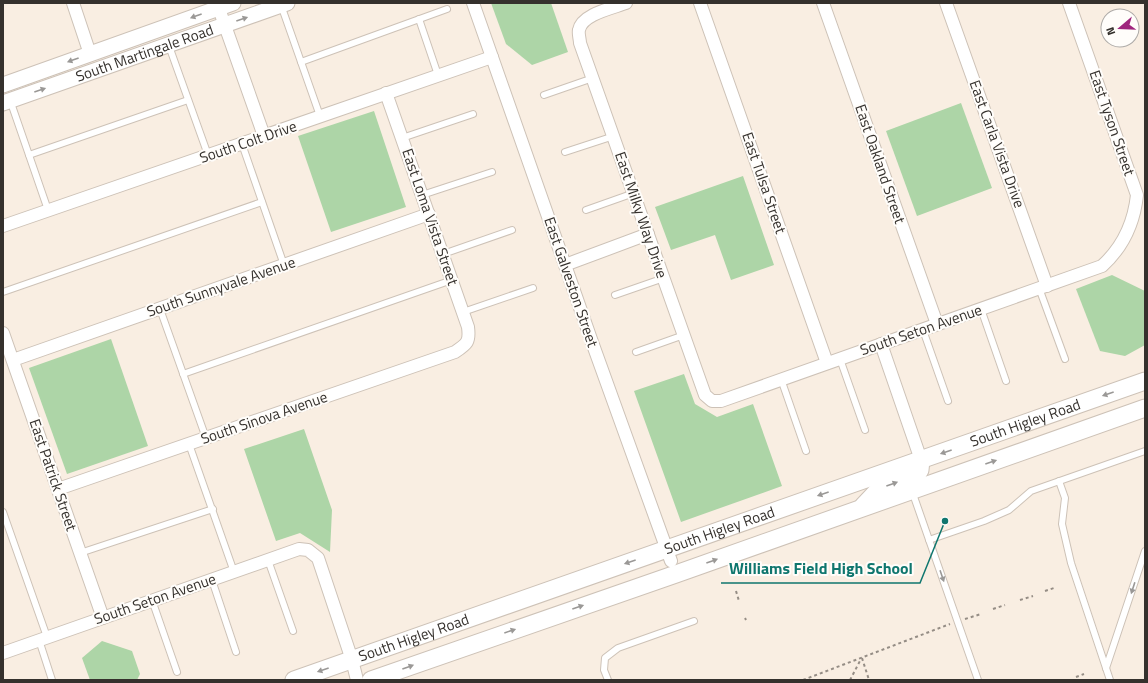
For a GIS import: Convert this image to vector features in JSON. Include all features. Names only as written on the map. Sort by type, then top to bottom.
[{"type":"main road","name":"South Higley Road","points":[[294,680],[668,555],[921,460],[1145,381]]},
{"type":"main road","name":"South Higley Road","points":[[371,680],[1145,408]]},
{"type":"main road","points":[[862,508],[879,489],[916,475],[920,470],[921,460]]},
{"type":"street","points":[[73,3],[90,54]]},
{"type":"street","name":"East Galveston Street","points":[[473,3],[668,555]]},
{"type":"street","name":"East Milky Way Drive","points":[[626,3],[590,16],[583,21],[578,32],[580,43],[705,395],[712,400]]},
{"type":"street","name":"East Tulsa Street","points":[[700,3],[827,363]]},
{"type":"street","name":"East Oakland Street","points":[[823,3],[937,324]]},
{"type":"street","name":"East Carla Vista Drive","points":[[946,3],[1043,287]]},
{"type":"street","name":"East Tyson Street","points":[[1069,3],[1137,195],[1131,222],[1122,244]]},
{"type":"street","name":"South Martingale Road","points":[[7,101],[284,4]]},
{"type":"street","points":[[223,5],[225,25],[264,136]]},
{"type":"street","name":"South Martingale Road","points":[[3,85],[223,5]]},
{"type":"street","name":"South Colt Drive","points":[[3,226],[492,57]]},
{"type":"street","name":"East Loma Vista Street","points":[[386,93],[468,327],[468,341]]},
{"type":"street","name":"South Sunnyvale Avenue","points":[[12,360],[429,214]]},
{"type":"street","points":[[565,264],[648,234]]},
{"type":"street","name":"South Seton Avenue","points":[[712,400],[721,401],[1102,266],[1113,256],[1122,244]]},
{"type":"street","name":"East Patrick Street","points":[[3,333],[103,618]]},
{"type":"street","name":"South Sinova Avenue","points":[[58,489],[455,352],[464,346],[468,341]]},
{"type":"street","points":[[881,344],[921,460]]},
{"type":"street","name":"South Seton Avenue","points":[[3,653],[299,549],[308,550],[318,558],[352,660]]},
{"type":"street","points":[[352,660],[357,680]]},
{"type":"lane","points":[[284,4],[301,62],[320,116]]},
{"type":"lane","points":[[301,62],[447,9]]},
{"type":"lane","points":[[419,19],[438,75]]},
{"type":"lane","points":[[169,45],[208,155]]},
{"type":"lane","points":[[544,95],[593,78]]},
{"type":"lane","points":[[29,155],[188,100]]},
{"type":"lane","points":[[7,101],[29,155],[48,210]]},
{"type":"lane","points":[[402,138],[473,114]]},
{"type":"lane","points":[[565,152],[614,136]]},
{"type":"lane","points":[[242,144],[284,265]]},
{"type":"lane","points":[[422,195],[492,172]]},
{"type":"lane","points":[[586,210],[634,193]]},
{"type":"lane","points":[[3,292],[262,202]]},
{"type":"lane","points":[[443,254],[512,230]]},
{"type":"lane","points":[[616,295],[664,278]]},
{"type":"lane","points":[[183,374],[452,280]]},
{"type":"lane","points":[[1043,287],[1065,359]]},
{"type":"lane","points":[[463,312],[533,288]]},
{"type":"lane","points":[[160,308],[206,438]]},
{"type":"lane","points":[[981,309],[1006,381]]},
{"type":"lane","points":[[922,330],[948,401]]},
{"type":"lane","points":[[636,352],[684,335]]},
{"type":"lane","points":[[840,359],[865,430]]},
{"type":"lane","points":[[781,379],[806,451]]},
{"type":"lane","points":[[190,444],[234,572]]},
{"type":"lane","points":[[929,540],[984,521],[1009,510],[1031,490],[1145,451]]},
{"type":"lane","points":[[1058,481],[1065,498],[1062,524],[1071,563],[1110,680]]},
{"type":"lane","points":[[912,490],[978,680]]},
{"type":"lane","points":[[80,553],[212,509]]},
{"type":"lane","points":[[3,512],[43,639],[52,680]]},
{"type":"lane","points":[[1106,668],[1145,551]]},
{"type":"lane","points":[[268,560],[293,631]]},
{"type":"lane","points":[[212,580],[236,652]]},
{"type":"lane","points":[[152,600],[177,672]]},
{"type":"lane","points":[[608,680],[604,670],[606,658],[618,648],[694,621]]},
{"type":"path","points":[[1045,591],[1054,588]]},
{"type":"path","points":[[736,591],[739,601]]},
{"type":"path","points":[[1020,600],[1033,596]]},
{"type":"path","points":[[993,609],[1005,605]]},
{"type":"path","points":[[964,619],[981,614]]},
{"type":"path","points":[[803,680],[952,624]]},
{"type":"path","points":[[850,680],[862,658]]},
{"type":"path","points":[[862,658],[869,680]]},
{"type":"path","points":[[1076,677],[1084,674]]},
{"type":"green space","points":[[491,3],[551,3],[568,52],[532,65],[506,44]]},
{"type":"green space","points":[[961,103],[992,188],[917,216],[886,131]]},
{"type":"green space","points":[[374,111],[406,207],[331,232],[298,136]]},
{"type":"green space","points":[[743,176],[774,265],[731,280],[715,235],[671,250],[655,207]]},
{"type":"green space","points":[[1112,275],[1145,291],[1145,345],[1125,356],[1100,351],[1076,289]]},
{"type":"green space","points":[[111,339],[148,446],[67,474],[29,368]]},
{"type":"green space","points":[[684,374],[695,404],[717,417],[753,404],[782,486],[681,522],[634,391]]},
{"type":"green space","points":[[304,429],[332,510],[330,552],[300,533],[276,541],[244,449]]},
{"type":"green space","points":[[102,641],[132,651],[140,674],[137,680],[90,680],[82,658]]},
{"type":"place","name":"Williams Field High School","points":[[945,521]]}]
